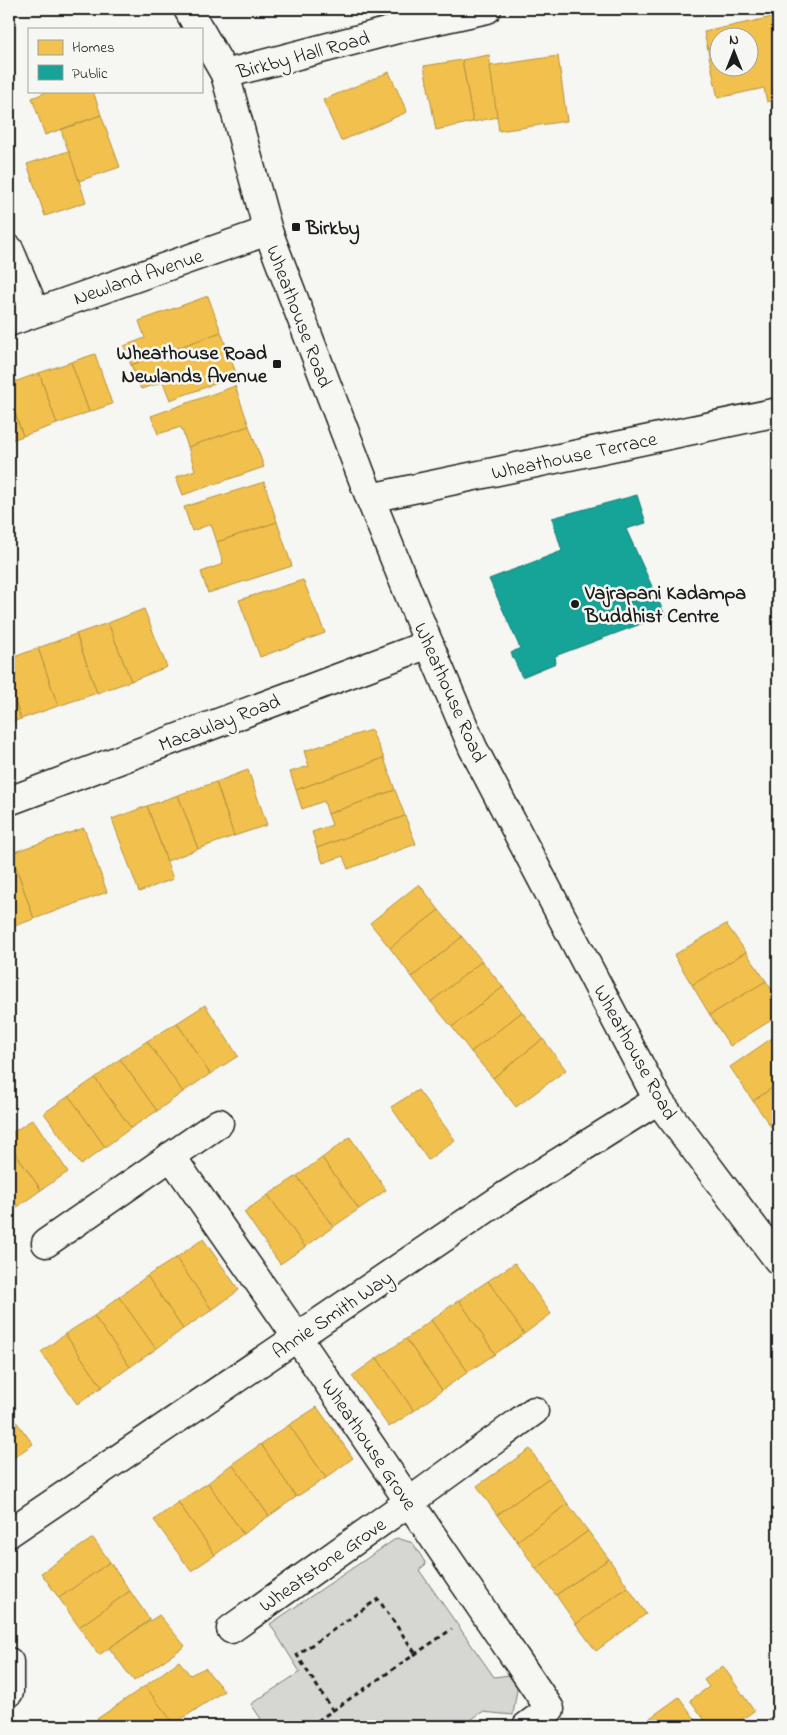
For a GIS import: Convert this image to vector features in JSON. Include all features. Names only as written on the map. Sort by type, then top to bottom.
[{"type":"street","points":[[188,9],[198,28]]},
{"type":"street","name":"Birkby Hall Road","points":[[225,74],[402,17],[486,9]]},
{"type":"street","name":"Wheathouse Road","points":[[202,34],[225,74],[268,231],[370,498],[473,748],[658,1100],[778,1260]]},
{"type":"street","name":"Newland Avenue","points":[[9,322],[268,231]]},
{"type":"street","points":[[9,249],[35,312]]},
{"type":"street","name":"Wheathouse Terrace","points":[[370,498],[778,412]]},
{"type":"street","name":"Macaulay Road","points":[[9,801],[429,644]]},
{"type":"street","name":"Annie Smith Way","points":[[9,1533],[505,1196],[658,1100]]},
{"type":"street","points":[[46,1242],[219,1123]]},
{"type":"street","name":"Wheathouse Grove","points":[[171,1156],[297,1337],[550,1709],[527,1726]]},
{"type":"street","name":"Wheatstone Grove","points":[[231,1629],[534,1411]]},
{"type":"street","points":[[9,1662],[9,1692]]},
{"type":"path","points":[[333,1711],[297,1655],[378,1599],[416,1654]]},
{"type":"path","points":[[310,1726],[482,1608]]},
{"type":"shaded area","points":[[397,1538],[413,1543],[426,1564],[419,1570],[494,1677],[510,1675],[518,1682],[513,1715],[482,1712],[462,1726],[251,1726],[261,1719],[251,1704],[300,1672],[270,1624]]},
{"type":"building: Homes","points":[[777,16],[778,99],[767,102],[764,88],[718,98],[714,78],[760,78],[760,28],[722,28]]},
{"type":"building: Homes","points":[[710,31],[710,60],[704,32]]},
{"type":"building: Homes","points":[[489,55],[498,117],[473,122],[462,60]]},
{"type":"building: Homes","points":[[558,56],[567,121],[499,131],[490,66]]},
{"type":"building: Homes","points":[[462,60],[473,122],[436,130],[424,66]]},
{"type":"building: Homes","points":[[389,72],[407,112],[341,141],[323,100]]},
{"type":"building: Homes","points":[[47,92],[93,92],[101,115],[45,135],[32,98]]},
{"type":"building: Homes","points":[[101,115],[120,167],[79,181],[61,130]]},
{"type":"building: Homes","points":[[69,151],[86,202],[45,216],[27,164]]},
{"type":"building: Homes","points":[[208,296],[221,332],[131,365],[124,346],[145,338],[139,321]]},
{"type":"building: Homes","points":[[221,332],[237,376],[170,400],[163,382],[141,389],[131,365]]},
{"type":"building: Homes","points":[[95,354],[112,404],[89,412],[71,362]]},
{"type":"building: Homes","points":[[71,362],[89,412],[57,424],[39,373]]},
{"type":"building: Homes","points":[[39,373],[57,424],[23,436],[9,396],[9,384]]},
{"type":"building: Homes","points":[[235,386],[249,426],[188,447],[181,427],[158,434],[151,416]]},
{"type":"building: Homes","points":[[9,396],[23,436],[9,441]]},
{"type":"building: Homes","points":[[249,426],[264,467],[183,495],[176,477],[195,470],[188,447]]},
{"type":"building: Homes","points":[[264,482],[277,522],[217,542],[211,524],[192,531],[184,507]]},
{"type":"building: Homes","points":[[277,522],[292,566],[208,593],[201,572],[223,564],[217,542]]},
{"type":"building: Homes","points":[[303,580],[325,633],[260,657],[239,600]]},
{"type":"building: Homes","points":[[144,609],[167,667],[131,681],[108,623]]},
{"type":"building: Homes","points":[[108,623],[131,681],[97,693],[76,634]]},
{"type":"building: Homes","points":[[76,634],[97,693],[58,706],[38,648]]},
{"type":"building: Homes","points":[[38,648],[58,706],[21,719],[9,684],[9,659]]},
{"type":"building: Homes","points":[[9,684],[21,719],[9,723]]},
{"type":"building: Homes","points":[[371,730],[384,758],[296,790],[290,772],[309,766],[304,751]]},
{"type":"building: Homes","points":[[384,758],[395,790],[328,814],[324,801],[302,809],[296,790]]},
{"type":"building: Homes","points":[[248,770],[267,825],[234,836],[216,782]]},
{"type":"building: Homes","points":[[216,782],[234,836],[198,849],[178,795]]},
{"type":"building: Homes","points":[[395,790],[405,816],[317,848],[312,832],[332,825],[328,814]]},
{"type":"building: Homes","points":[[178,795],[198,849],[167,861],[147,806]]},
{"type":"building: Homes","points":[[147,806],[173,879],[139,892],[112,819]]},
{"type":"building: Homes","points":[[405,816],[416,844],[348,869],[343,856],[323,863],[317,848]]},
{"type":"building: Homes","points":[[84,828],[107,892],[34,919],[11,853]]},
{"type":"building: Homes","points":[[11,853],[34,919],[9,928],[9,854]]},
{"type":"building: Homes","points":[[419,884],[439,910],[390,948],[370,923]]},
{"type":"building: Homes","points":[[439,910],[462,937],[412,977],[390,948]]},
{"type":"building: Homes","points":[[726,924],[746,952],[692,985],[674,955]]},
{"type":"building: Homes","points":[[462,937],[482,961],[431,1002],[412,977]]},
{"type":"building: Homes","points":[[746,952],[766,981],[710,1015],[692,985]]},
{"type":"building: Homes","points":[[482,961],[503,987],[452,1027],[431,1002]]},
{"type":"building: Homes","points":[[766,981],[778,999],[778,1016],[730,1046],[710,1015]]},
{"type":"building: Homes","points":[[503,987],[522,1012],[471,1052],[452,1027]]},
{"type":"building: Homes","points":[[205,1005],[238,1056],[210,1074],[177,1023]]},
{"type":"building: Homes","points":[[522,1012],[543,1039],[493,1078],[471,1052]]},
{"type":"building: Homes","points":[[177,1023],[210,1074],[183,1092],[147,1041]]},
{"type":"building: Homes","points":[[778,1034],[778,1084],[753,1101],[730,1067]]},
{"type":"building: Homes","points":[[543,1039],[566,1070],[516,1107],[493,1078]]},
{"type":"building: Homes","points":[[147,1041],[183,1092],[157,1111],[120,1059]]},
{"type":"building: Homes","points":[[120,1059],[157,1111],[131,1128],[95,1078]]},
{"type":"building: Homes","points":[[95,1078],[131,1128],[105,1147],[69,1096]]},
{"type":"building: Homes","points":[[778,1084],[778,1137],[753,1101]]},
{"type":"building: Homes","points":[[418,1090],[455,1140],[428,1160],[391,1107]]},
{"type":"building: Homes","points":[[69,1096],[105,1147],[81,1165],[44,1113]]},
{"type":"building: Homes","points":[[33,1119],[68,1172],[41,1190],[9,1144],[9,1135]]},
{"type":"building: Homes","points":[[350,1137],[386,1190],[359,1209],[322,1158]]},
{"type":"building: Homes","points":[[9,1144],[41,1190],[16,1208],[9,1198]]},
{"type":"building: Homes","points":[[322,1158],[359,1209],[333,1227],[297,1176]]},
{"type":"building: Homes","points":[[297,1176],[333,1227],[305,1247],[268,1195]]},
{"type":"building: Homes","points":[[268,1195],[305,1247],[280,1264],[244,1212]]},
{"type":"building: Homes","points":[[203,1239],[239,1290],[212,1310],[176,1258]]},
{"type":"building: Homes","points":[[176,1258],[212,1310],[183,1329],[147,1276]]},
{"type":"building: Homes","points":[[515,1263],[551,1314],[524,1334],[488,1281]]},
{"type":"building: Homes","points":[[147,1276],[183,1329],[156,1349],[119,1297]]},
{"type":"building: Homes","points":[[488,1281],[524,1334],[495,1354],[459,1300]]},
{"type":"building: Homes","points":[[119,1297],[156,1349],[130,1367],[94,1316]]},
{"type":"building: Homes","points":[[459,1300],[495,1354],[468,1372],[431,1320]]},
{"type":"building: Homes","points":[[94,1316],[130,1367],[102,1387],[65,1334]]},
{"type":"building: Homes","points":[[431,1320],[468,1372],[442,1390],[406,1339]]},
{"type":"building: Homes","points":[[65,1334],[102,1387],[77,1404],[41,1352]]},
{"type":"building: Homes","points":[[406,1339],[442,1390],[414,1411],[377,1358]]},
{"type":"building: Homes","points":[[377,1358],[414,1411],[389,1427],[352,1376]]},
{"type":"building: Homes","points":[[317,1407],[353,1458],[326,1478],[289,1425]]},
{"type":"building: Homes","points":[[12,1416],[33,1444],[9,1461],[9,1419]]},
{"type":"building: Homes","points":[[289,1425],[326,1478],[296,1497],[261,1444]]},
{"type":"building: Homes","points":[[261,1444],[296,1497],[269,1516],[232,1464]]},
{"type":"building: Homes","points":[[530,1449],[549,1478],[497,1515],[477,1486]]},
{"type":"building: Homes","points":[[232,1464],[269,1516],[243,1534],[208,1483]]},
{"type":"building: Homes","points":[[549,1478],[568,1504],[517,1541],[497,1515]]},
{"type":"building: Homes","points":[[208,1483],[243,1534],[215,1555],[178,1502]]},
{"type":"building: Homes","points":[[178,1502],[215,1555],[191,1571],[154,1520]]},
{"type":"building: Homes","points":[[568,1504],[588,1531],[536,1569],[517,1541]]},
{"type":"building: Homes","points":[[588,1531],[609,1559],[556,1595],[536,1569]]},
{"type":"building: Homes","points":[[93,1538],[110,1562],[59,1598],[41,1573]]},
{"type":"building: Homes","points":[[609,1559],[628,1587],[576,1624],[556,1595]]},
{"type":"building: Homes","points":[[110,1562],[130,1591],[79,1627],[59,1598]]},
{"type":"building: Homes","points":[[628,1587],[646,1614],[596,1651],[576,1624]]},
{"type":"building: Homes","points":[[130,1591],[150,1620],[99,1655],[79,1627]]},
{"type":"building: Homes","points":[[159,1615],[185,1646],[134,1681],[109,1648]]},
{"type":"building: Homes","points":[[179,1661],[190,1675],[205,1668],[224,1691],[174,1724],[145,1686]]},
{"type":"building: Homes","points":[[723,1666],[754,1711],[732,1726],[709,1726],[690,1700],[709,1687],[704,1680]]},
{"type":"building: Homes","points":[[145,1686],[174,1724],[170,1726],[102,1726],[97,1719]]},
{"type":"building: Homes","points":[[679,1697],[700,1726],[656,1726],[650,1718]]},
{"type":"building: Public","points":[[637,495],[646,523],[626,529],[665,615],[555,656],[556,663],[522,677],[511,653],[520,648],[489,579],[562,551],[552,518]]},
{"type":"place","name":"Birkby","points":[[296,227]]},
{"type":"place","name":"Wheathouse Road Newlands Avenue","points":[[277,364]]},
{"type":"place","name":"Vajrapani Kadampa Buddhist Centre","points":[[575,604]]}]
